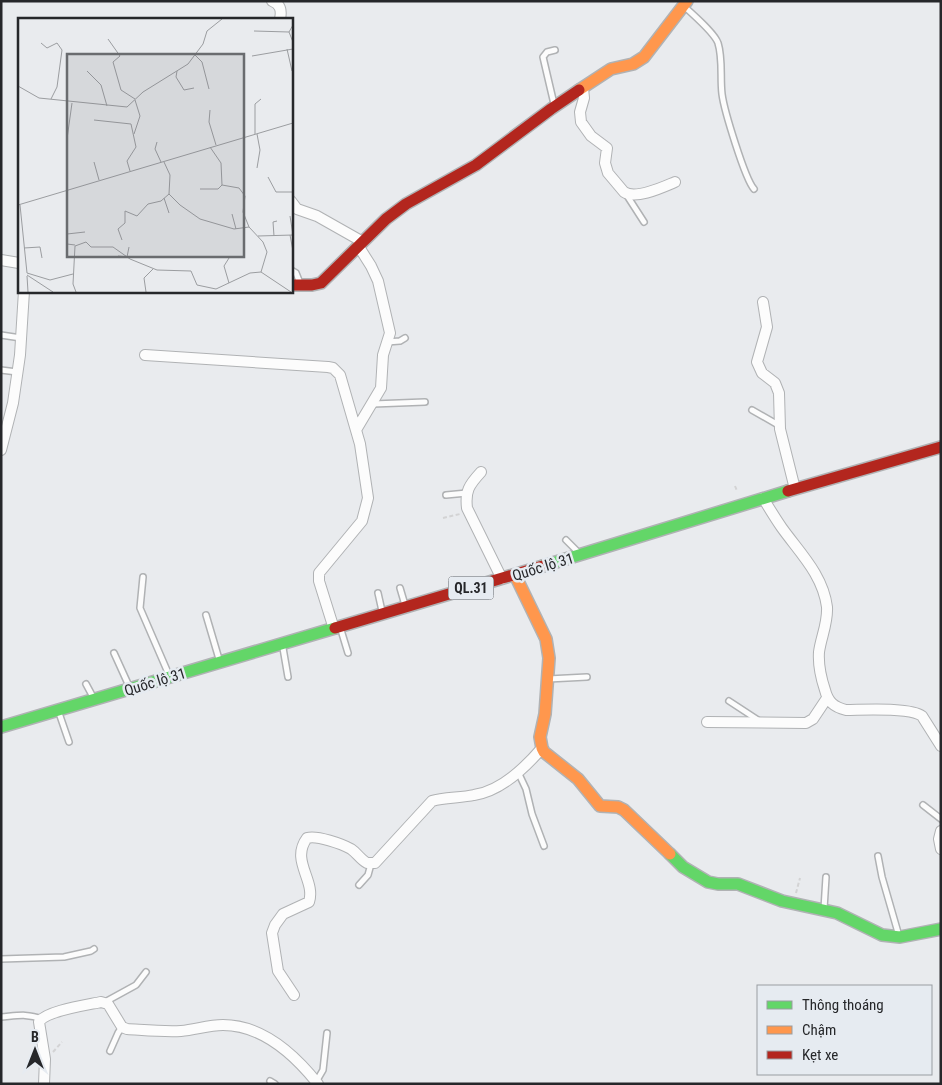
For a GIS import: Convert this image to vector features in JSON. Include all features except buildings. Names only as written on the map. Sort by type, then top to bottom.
[{"type":"main road","points":[[296,285],[316,285],[320,283],[386,219],[401,207],[476,165],[555,107],[610,70],[634,64],[644,57],[686,3]]},
{"type":"main road","name":"Quốc lộ 31","points":[[1,727],[502,579],[763,498],[941,447]]},
{"type":"main road","points":[[515,575],[546,639],[549,658],[545,714],[540,737],[542,748],[544,752],[578,779],[600,806],[604,808],[620,807],[683,867],[708,882],[738,884],[782,900],[824,909],[846,916],[874,932],[892,937],[941,929]]},
{"type":"street","points":[[272,1],[281,10],[280,18]]},
{"type":"street","points":[[583,88],[584,98],[580,112],[581,122],[591,136],[607,148],[605,163],[608,173],[626,194],[653,191],[675,182]]},
{"type":"street","points":[[292,202],[297,209],[317,216],[361,245],[378,281],[390,333],[383,355],[381,388],[356,430]]},
{"type":"street","points":[[1,260],[18,263]]},
{"type":"street","points":[[1,450],[13,403],[18,372],[24,292]]},
{"type":"street","points":[[764,302],[767,327],[757,362],[762,373],[775,383],[779,393],[780,426],[795,489]]},
{"type":"street","points":[[145,355],[328,367],[333,368],[340,375],[360,444],[367,488],[367,508],[362,521],[319,573],[318,577],[337,628]]},
{"type":"street","points":[[481,472],[471,483],[467,493],[468,511],[502,579]]},
{"type":"street","points":[[763,498],[781,526],[811,565],[822,584],[827,621],[821,642],[819,660],[821,680],[827,698],[837,708],[846,710],[918,713],[922,716],[941,746]]},
{"type":"street","points":[[707,722],[810,722],[827,698]]},
{"type":"street","points":[[294,994],[278,971],[272,934],[275,925],[283,914],[309,902],[311,894],[300,860],[305,841],[310,836],[340,844],[354,852],[362,860],[371,864],[377,860],[432,800],[489,792],[499,787],[542,748]]},
{"type":"street","points":[[941,831],[939,839],[941,849]]},
{"type":"street","points":[[44,1084],[45,1059],[39,1022],[41,1019],[49,1015],[104,1002],[108,1004],[122,1028],[127,1029],[176,1031],[222,1025],[246,1028],[262,1035],[295,1059],[316,1083]]},
{"type":"lane","points":[[686,3],[718,42],[722,94],[734,138],[748,179],[754,189]]},
{"type":"lane","points":[[555,50],[547,52],[543,57],[555,107]]},
{"type":"lane","points":[[626,194],[644,222]]},
{"type":"lane","points":[[292,271],[296,273],[296,285]]},
{"type":"lane","points":[[1,335],[21,338]]},
{"type":"lane","points":[[387,342],[400,341],[405,338]]},
{"type":"lane","points":[[1,370],[18,372]]},
{"type":"lane","points":[[372,404],[424,402]]},
{"type":"lane","points":[[752,410],[780,426]]},
{"type":"lane","points":[[446,495],[467,493]]},
{"type":"lane","points":[[566,540],[581,555]]},
{"type":"lane","points":[[143,578],[140,608],[170,677]]},
{"type":"lane","points":[[400,588],[405,607]]},
{"type":"lane","points":[[378,593],[383,614]]},
{"type":"lane","points":[[206,615],[220,662]]},
{"type":"lane","points":[[337,628],[348,653]]},
{"type":"lane","points":[[282,644],[288,677]]},
{"type":"lane","points":[[114,653],[130,689]]},
{"type":"lane","points":[[548,679],[587,677]]},
{"type":"lane","points":[[86,684],[95,700]]},
{"type":"lane","points":[[729,700],[760,722]]},
{"type":"lane","points":[[58,710],[69,742]]},
{"type":"lane","points":[[518,771],[526,789],[532,814],[544,846]]},
{"type":"lane","points":[[923,805],[941,819]]},
{"type":"lane","points":[[878,856],[882,877],[900,937]]},
{"type":"lane","points":[[359,885],[368,875],[371,864]]},
{"type":"lane","points":[[824,909],[826,877]]},
{"type":"lane","points":[[1,959],[64,957],[91,952],[94,949]]},
{"type":"lane","points":[[104,1002],[136,985],[146,972]]},
{"type":"lane","points":[[1,1017],[25,1015],[41,1019]]},
{"type":"lane","points":[[110,1051],[122,1028]]},
{"type":"lane","points":[[316,1083],[323,1070],[327,1033]]},
{"type":"path","points":[[443,518],[468,511]]},
{"type":"path","points":[[794,903],[800,878]]},
{"type":"traffic: fast","points":[[543,566],[788,491]]},
{"type":"traffic: fast","points":[[1,727],[335,628]]},
{"type":"traffic: fast","points":[[670,854],[683,867],[708,882],[738,884],[782,901],[837,913],[882,935],[900,937],[941,929]]},
{"type":"traffic: slow","points":[[579,90],[611,69],[633,64],[644,57],[687,1]]},
{"type":"traffic: slow","points":[[515,575],[546,639],[549,658],[545,714],[540,737],[544,752],[578,779],[600,806],[618,807],[624,810],[670,854]]},
{"type":"traffic: jam","points":[[292,285],[321,283],[386,219],[406,204],[476,165],[579,90]]},
{"type":"traffic: jam","points":[[788,491],[941,447]]},
{"type":"traffic: jam","points":[[335,628],[543,566]]}]
